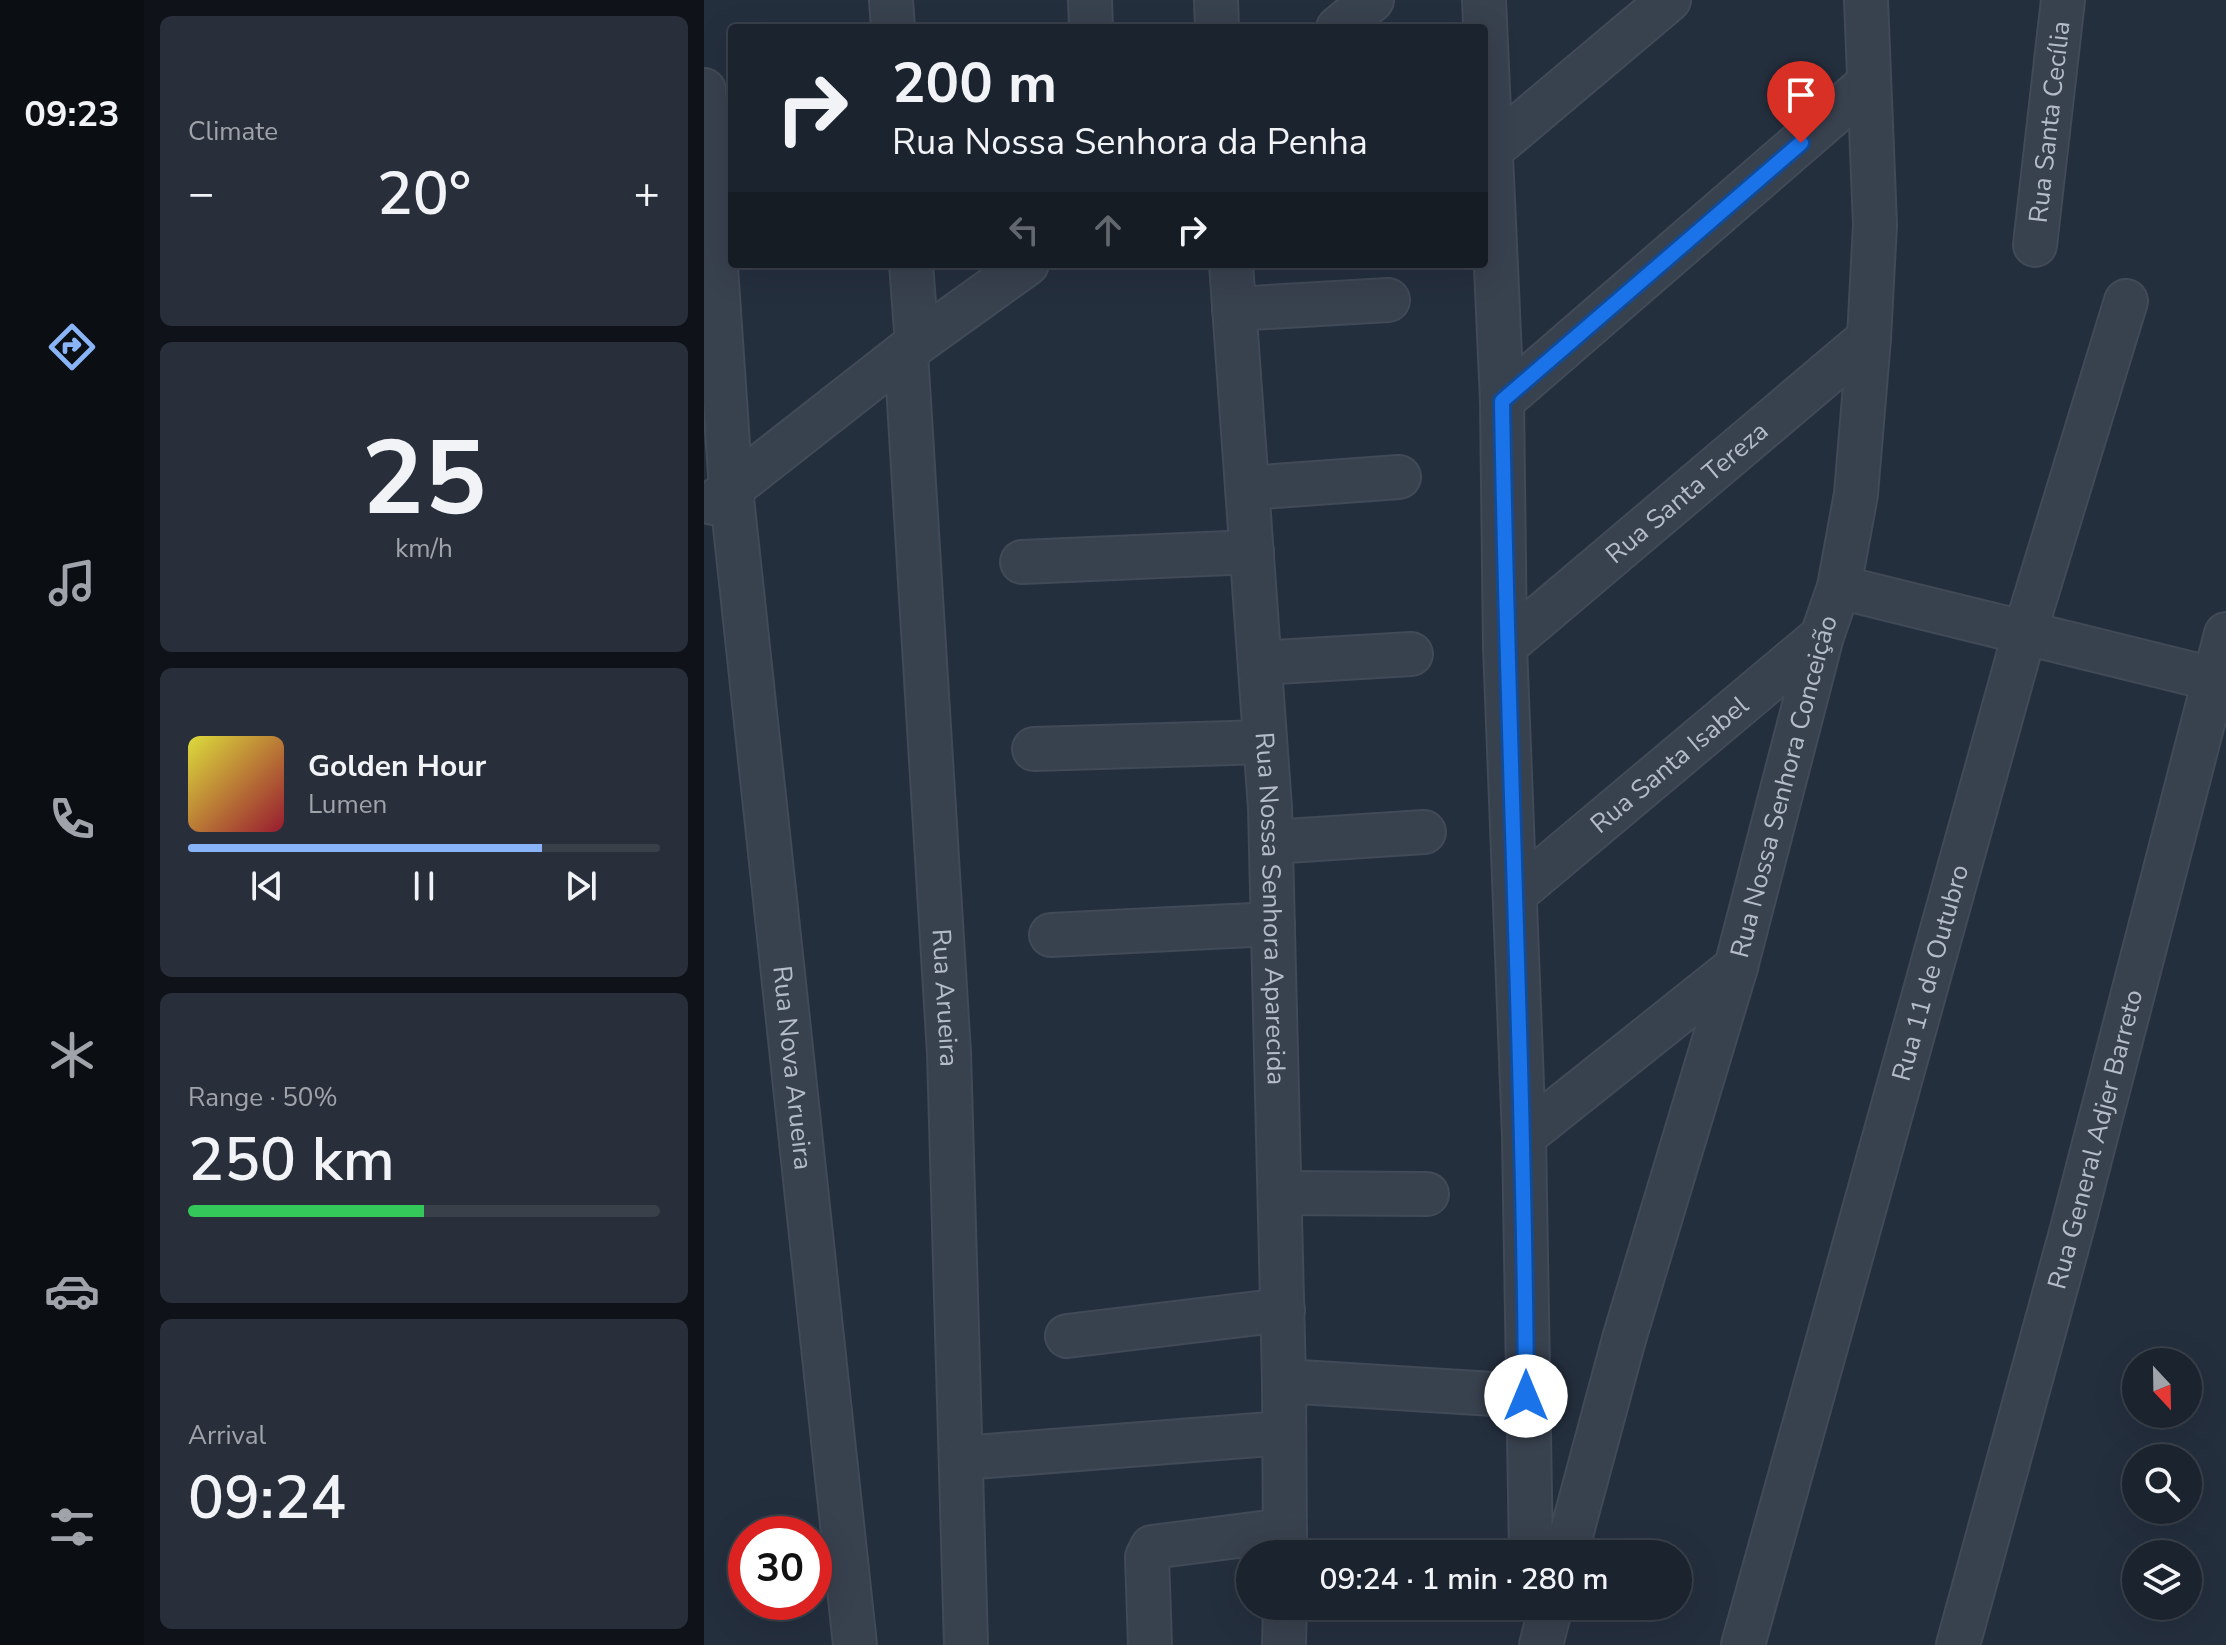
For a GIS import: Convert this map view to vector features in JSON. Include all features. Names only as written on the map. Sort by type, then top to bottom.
[{"type":"street","points":[[891,0],[893,24]]},
{"type":"street","points":[[1090,0],[1091,24]]},
{"type":"street","points":[[1216,0],[1217,24]]},
{"type":"street","points":[[1343,24],[1372,0]]},
{"type":"street","points":[[1484,0],[1485,24]]},
{"type":"street","points":[[1492,149],[1669,0]]},
{"type":"street","name":"Rua Nossa Senhora Conceição","points":[[1570,1540],[1624,1339],[1736,967],[1822,636],[1839,587],[1856,494],[1875,225],[1866,0]]},
{"type":"street","name":"Rua Santa Cecília","points":[[2035,245],[2063,0]]},
{"type":"street","points":[[1488,74],[1502,401],[1505,646],[1524,1136],[1531,1540]]},
{"type":"street","points":[[1502,401],[1869,83]]},
{"type":"street","name":"Rua Nova Arueira","points":[[704,90],[717,500],[855,1645]]},
{"type":"street","name":"Rua Arueira","points":[[911,268],[912,348],[949,1053],[966,1645]]},
{"type":"street","points":[[717,500],[912,348],[1022,268]]},
{"type":"street","name":"Rua Nossa Senhora Aparecida","points":[[1231,268],[1271,842],[1283,1310],[1285,1540]]},
{"type":"street","points":[[1234,309],[1388,300]]},
{"type":"street","name":"Rua 11 de Outubro","points":[[1743,1645],[2024,635],[2126,301]]},
{"type":"street","name":"Rua Santa Tereza","points":[[1505,646],[1869,338]]},
{"type":"street","points":[[1247,488],[1399,477]]},
{"type":"street","points":[[1022,562],[1252,552]]},
{"type":"street","points":[[1839,587],[2024,635],[2213,679]]},
{"type":"street","name":"Rua General Adjer Barreto","points":[[1958,1645],[2072,1229],[2226,634]]},
{"type":"street","name":"Rua Santa Isabel","points":[[1516,893],[1822,636]]},
{"type":"street","points":[[1260,663],[1411,654]]},
{"type":"street","points":[[1034,749],[1265,742]]},
{"type":"street","points":[[1271,842],[1424,832]]},
{"type":"street","points":[[1051,935],[1273,924]]},
{"type":"street","points":[[1524,1136],[1736,967]]},
{"type":"street","points":[[1280,1193],[1427,1194]]},
{"type":"street","points":[[1067,1336],[1283,1310]]},
{"type":"street","points":[[1284,1381],[1526,1396]]},
{"type":"street","points":[[962,1458],[1284,1433]]},
{"type":"street","points":[[1150,1645],[1147,1557],[1152,1547],[1236,1544]]},
{"type":"street","points":[[1284,1645],[1285,1620]]},
{"type":"street","points":[[1533,1620],[1534,1645]]},
{"type":"street","points":[[1541,1645],[1547,1620]]},
{"type":"route","points":[[1526,1396],[1524,1136],[1505,646],[1502,401],[1801,143]]}]
